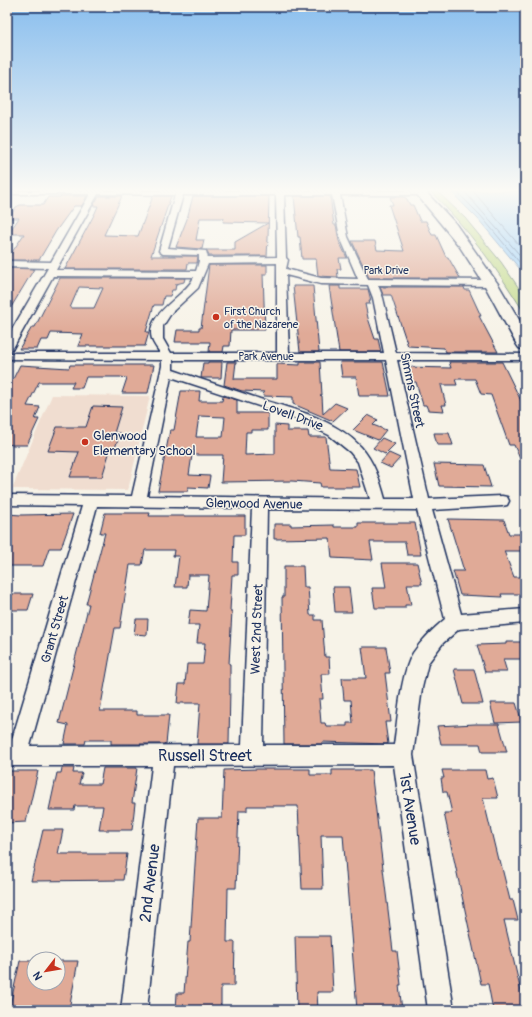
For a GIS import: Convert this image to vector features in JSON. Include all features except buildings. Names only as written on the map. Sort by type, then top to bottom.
[{"type":"main road","points":[[461,238],[492,283],[525,345]]},
{"type":"street","points":[[7,348],[69,238]]},
{"type":"street","points":[[138,502],[167,372],[167,356],[157,339],[158,326],[168,310],[195,286],[204,261],[203,253],[199,252],[163,251],[167,238]]},
{"type":"street","points":[[282,238],[283,356]]},
{"type":"street","name":"Simms Street","points":[[345,238],[378,298],[423,505]]},
{"type":"street","points":[[204,261],[283,260]]},
{"type":"street","points":[[7,264],[52,269],[200,274]]},
{"type":"street","name":"Park Drive","points":[[282,271],[295,273],[321,282],[492,283]]},
{"type":"street","name":"Park Avenue","points":[[7,356],[525,357]]},
{"type":"street","name":"Lovell Drive","points":[[167,372],[295,414],[328,428],[345,440],[365,463],[372,478],[379,504]]},
{"type":"street","name":"Glenwood Avenue","points":[[7,500],[423,505],[502,501]]},
{"type":"street","name":"Grant Street","points":[[12,756],[91,501]]},
{"type":"street","name":"West 2nd Street","points":[[252,755],[260,503]]},
{"type":"street","points":[[423,505],[455,622],[485,618],[525,616]]},
{"type":"street","name":"1st Avenue","points":[[442,1010],[403,755],[412,688],[420,659],[437,637],[455,622]]},
{"type":"street","name":"2nd Avenue","points":[[134,1010],[164,755]]},
{"type":"street","name":"Russell Street","points":[[12,756],[403,755]]},
{"type":"shaded area","name":"Glenwood Elementary School","points":[[52,395],[150,396],[128,490],[12,489]]},
{"type":"green space","points":[[473,238],[482,238],[501,262],[525,297],[525,314],[503,280]]},
{"type":"water","points":[[494,238],[525,238],[525,275]]},
{"type":"place","name":"First Church of the Nazarene","points":[[216,317]]},
{"type":"place","name":"Glenwood Elementary School","points":[[85,442]]}]
